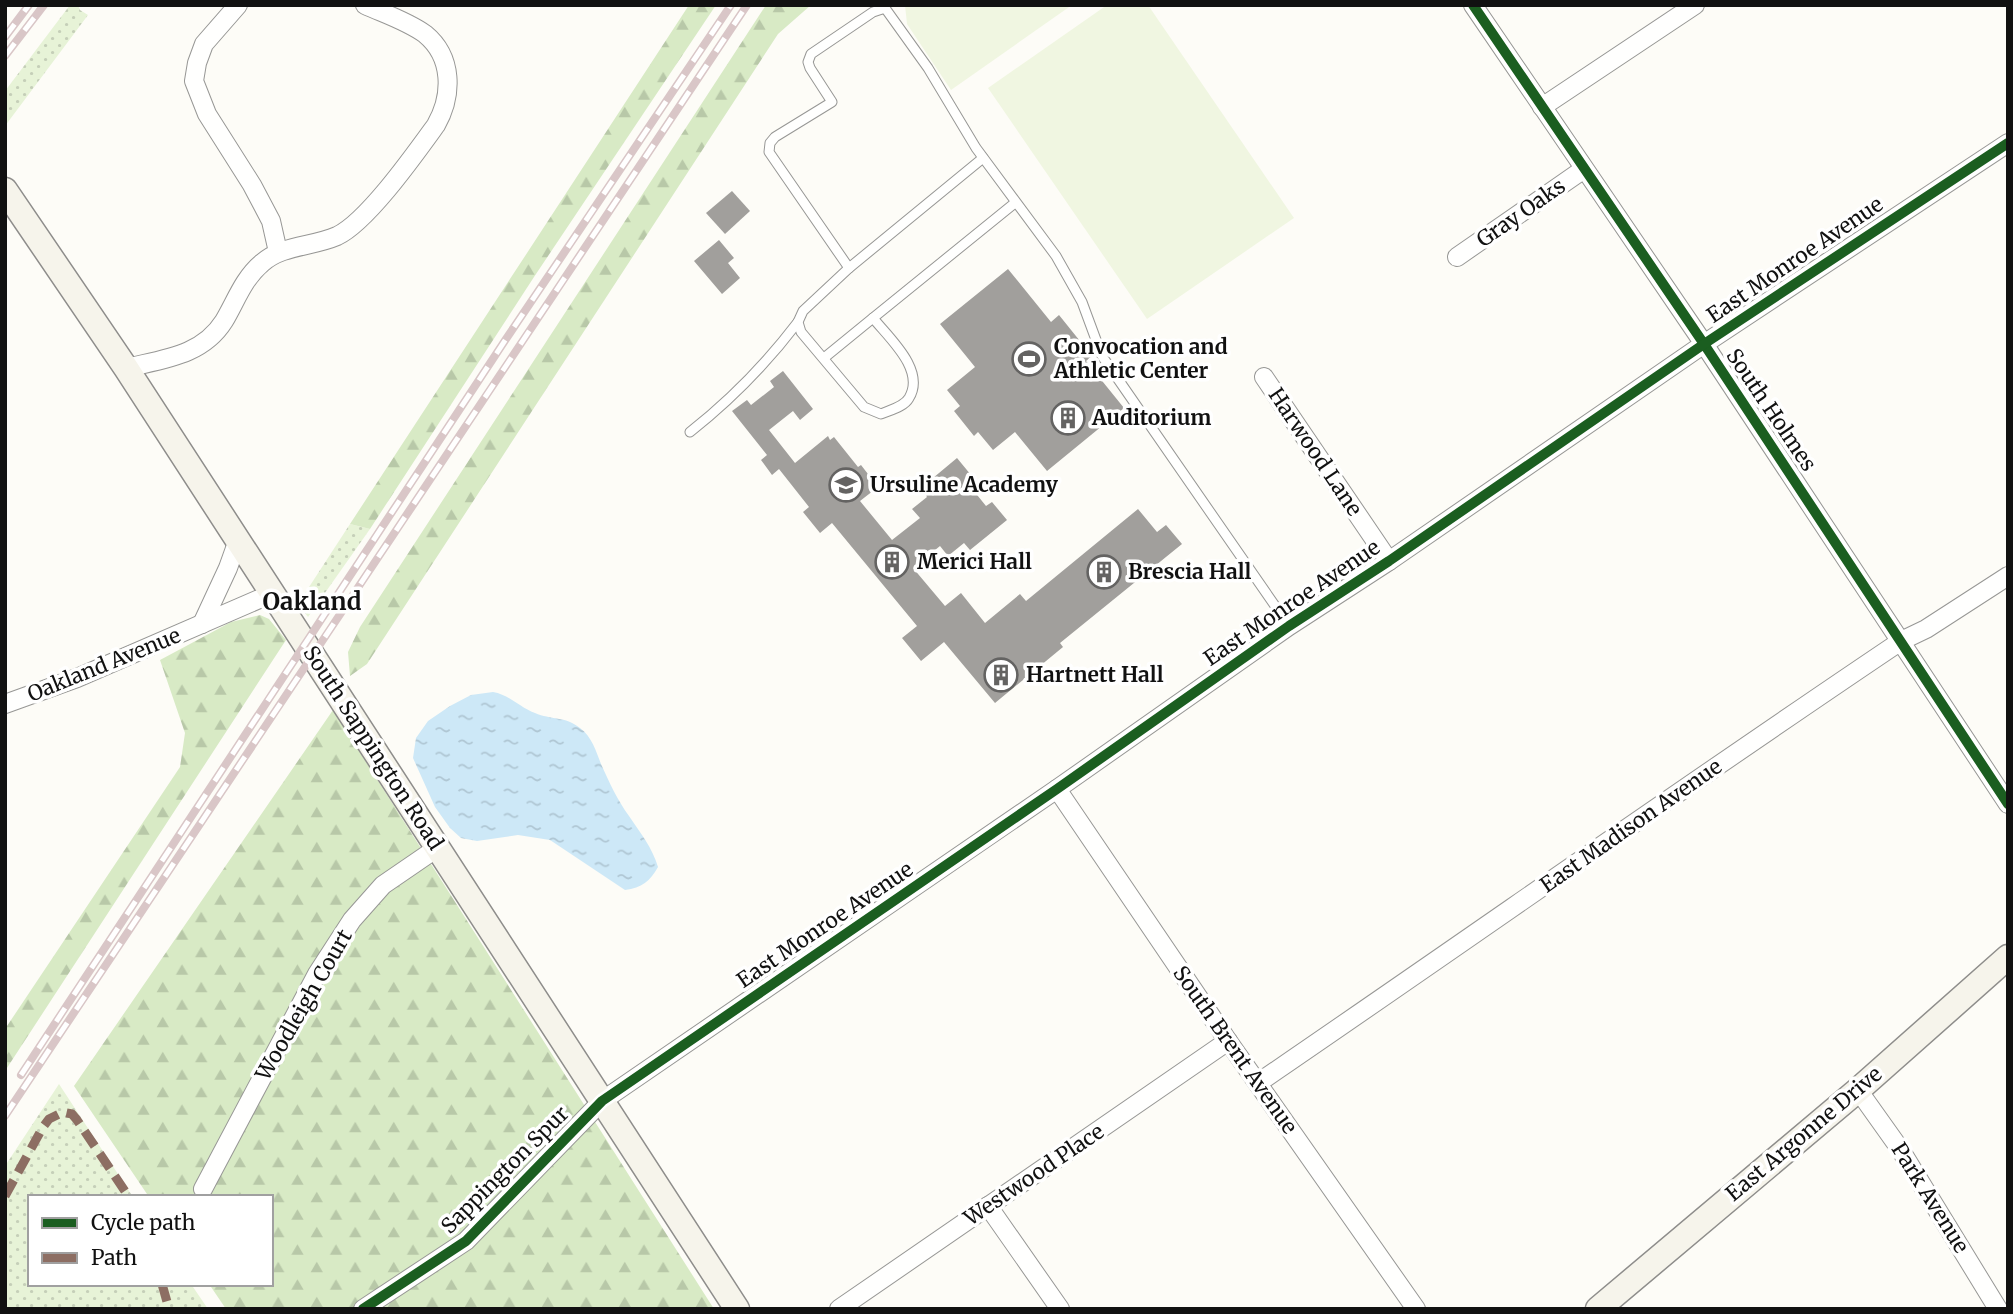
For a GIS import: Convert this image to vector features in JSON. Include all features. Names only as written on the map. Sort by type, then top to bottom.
[{"type":"street","points":[[238,5],[204,44],[194,81],[206,114],[252,185],[271,221],[278,252]]},
{"type":"street","points":[[126,368],[179,355],[208,341],[223,322],[244,282],[262,262],[278,252],[337,236],[356,224],[421,147],[445,109],[449,89],[447,70],[436,46],[424,34],[403,21],[365,5]]},
{"type":"street","name":"South Holmes","points":[[1473,5],[1704,344],[2008,804]]},
{"type":"street","points":[[1542,107],[1695,5]]},
{"type":"street","name":"East Monroe Avenue","points":[[602,1101],[1057,789],[1289,626],[1389,561],[1704,344],[2008,143]]},
{"type":"street","name":"Gray Oaks","points":[[1457,257],[1584,169]]},
{"type":"street","name":"South Sappington Road","points":[[5,190],[126,368],[737,1309]]},
{"type":"street","name":"Harwood Lane","points":[[1264,377],[1389,561]]},
{"type":"street","name":"Oakland Avenue","points":[[202,624],[229,569],[238,540]]},
{"type":"street","name":"East Madison Avenue","points":[[1258,1083],[1901,641],[1926,629],[2008,576]]},
{"type":"street","name":"Oakland Avenue","points":[[5,704],[77,678],[273,593]]},
{"type":"street","name":"South Brent Avenue","points":[[1057,789],[1228,1041],[1416,1309]]},
{"type":"street","name":"Woodleigh Court","points":[[203,1189],[317,974],[352,920],[383,885],[438,848]]},
{"type":"street","name":"East Argonne Drive","points":[[1598,1309],[1858,1090],[2008,957]]},
{"type":"street","name":"Westwood Place","points":[[839,1309],[1228,1041]]},
{"type":"street","name":"Park Avenue","points":[[1858,1090],[1900,1149],[1998,1309]]},
{"type":"street","name":"Sappington Spur","points":[[363,1309],[466,1241],[602,1101]]},
{"type":"street","points":[[988,1206],[1060,1309]]},
{"type":"lane","points":[[849,268],[769,152],[770,143],[775,137],[832,102],[810,68],[808,62],[811,54],[873,12],[885,8],[928,68],[983,158],[1056,256],[1082,302],[1102,356],[1289,626]]},
{"type":"lane","points":[[690,432],[737,394],[769,360],[803,312],[849,268],[983,158]]},
{"type":"lane","points":[[824,358],[1016,202]]},
{"type":"lane","points":[[798,322],[801,332],[864,407],[881,414],[899,407],[909,399],[914,384],[913,373],[905,358],[873,318]]},
{"type":"green space","points":[[70,5],[78,5],[80,10],[88,15],[5,126],[5,91]]},
{"type":"green space","points":[[689,5],[716,5],[370,529],[350,524]]},
{"type":"green space","points":[[766,5],[811,5],[778,34],[367,664],[350,676],[348,652],[360,627]]},
{"type":"green space","points":[[905,5],[1072,5],[951,90],[907,24]]},
{"type":"green space","points":[[1107,5],[1148,5],[1294,218],[1147,319],[988,88]]},
{"type":"green space","points":[[350,524],[370,529],[308,617],[298,604]]},
{"type":"green space","points":[[260,615],[269,619],[286,640],[5,1071],[5,1029],[180,767],[185,733],[160,660],[231,622]]},
{"type":"green space","points":[[333,710],[714,1309],[226,1309],[210,1286],[273,1286],[273,1195],[148,1195],[74,1086]]},
{"type":"green space","points":[[59,1084],[132,1195],[28,1195],[28,1286],[192,1286],[208,1309],[5,1309],[5,1166]]},
{"type":"water","points":[[493,692],[535,713],[569,722],[588,736],[617,798],[656,860],[658,867],[645,883],[625,890],[550,840],[518,835],[477,841],[461,838],[450,828],[435,807],[413,758],[416,738],[428,721],[450,706],[471,695]]},
{"type":"building","points":[[732,191],[750,211],[725,234],[706,213]]},
{"type":"building","points":[[719,240],[734,258],[728,263],[740,278],[722,294],[694,261]]},
{"type":"building","name":"Convocation and Athletic Center","points":[[1008,269],[1051,322],[1059,315],[1092,356],[1086,361],[1124,408],[1047,471],[1015,432],[993,450],[978,432],[974,436],[954,411],[960,406],[947,390],[975,367],[940,324]]},
{"type":"building","points":[[783,371],[813,409],[800,420],[793,411],[769,430],[795,463],[828,436],[830,440],[834,437],[878,487],[860,501],[892,540],[920,518],[912,509],[927,497],[921,488],[957,458],[971,475],[965,480],[986,506],[992,502],[1007,520],[970,550],[964,543],[948,556],[940,546],[913,568],[945,606],[961,593],[985,623],[1020,594],[1026,601],[1138,509],[1157,532],[1166,525],[1182,544],[1060,643],[1063,647],[995,703],[944,642],[921,661],[902,638],[917,626],[832,523],[820,533],[803,512],[809,507],[779,469],[772,475],[761,460],[767,455],[732,411],[747,400],[751,405],[774,387],[770,381]]},
{"type":"railway","points":[[5,37],[29,5]]},
{"type":"railway","points":[[5,56],[44,5]]},
{"type":"railway","points":[[21,1075],[506,339],[731,5]]},
{"type":"railway","points":[[5,1116],[747,5]]},
{"type":"marked path","points":[[5,1196],[43,1127],[49,1119],[63,1112],[72,1114],[77,1120],[128,1195]]},
{"type":"marked path","points":[[163,1286],[169,1309]]},
{"type":"cycle path","points":[[1473,5],[1704,344],[2008,804]]},
{"type":"cycle path","points":[[363,1309],[466,1241],[602,1101],[1057,789],[1289,626],[1389,561],[1704,344],[2008,143]]},
{"type":"place","name":"Convocation and Athletic Center","points":[[1029,359]]},
{"type":"place","name":"Auditorium","points":[[1068,418]]},
{"type":"place","name":"Ursuline Academy","points":[[846,485]]},
{"type":"place","name":"Merici Hall","points":[[892,562]]},
{"type":"place","name":"Brescia Hall","points":[[1104,572]]},
{"type":"place","name":"Hartnett Hall","points":[[1001,675]]},
{"type":"district","name":"Oakland","points":[[312,602]]}]
